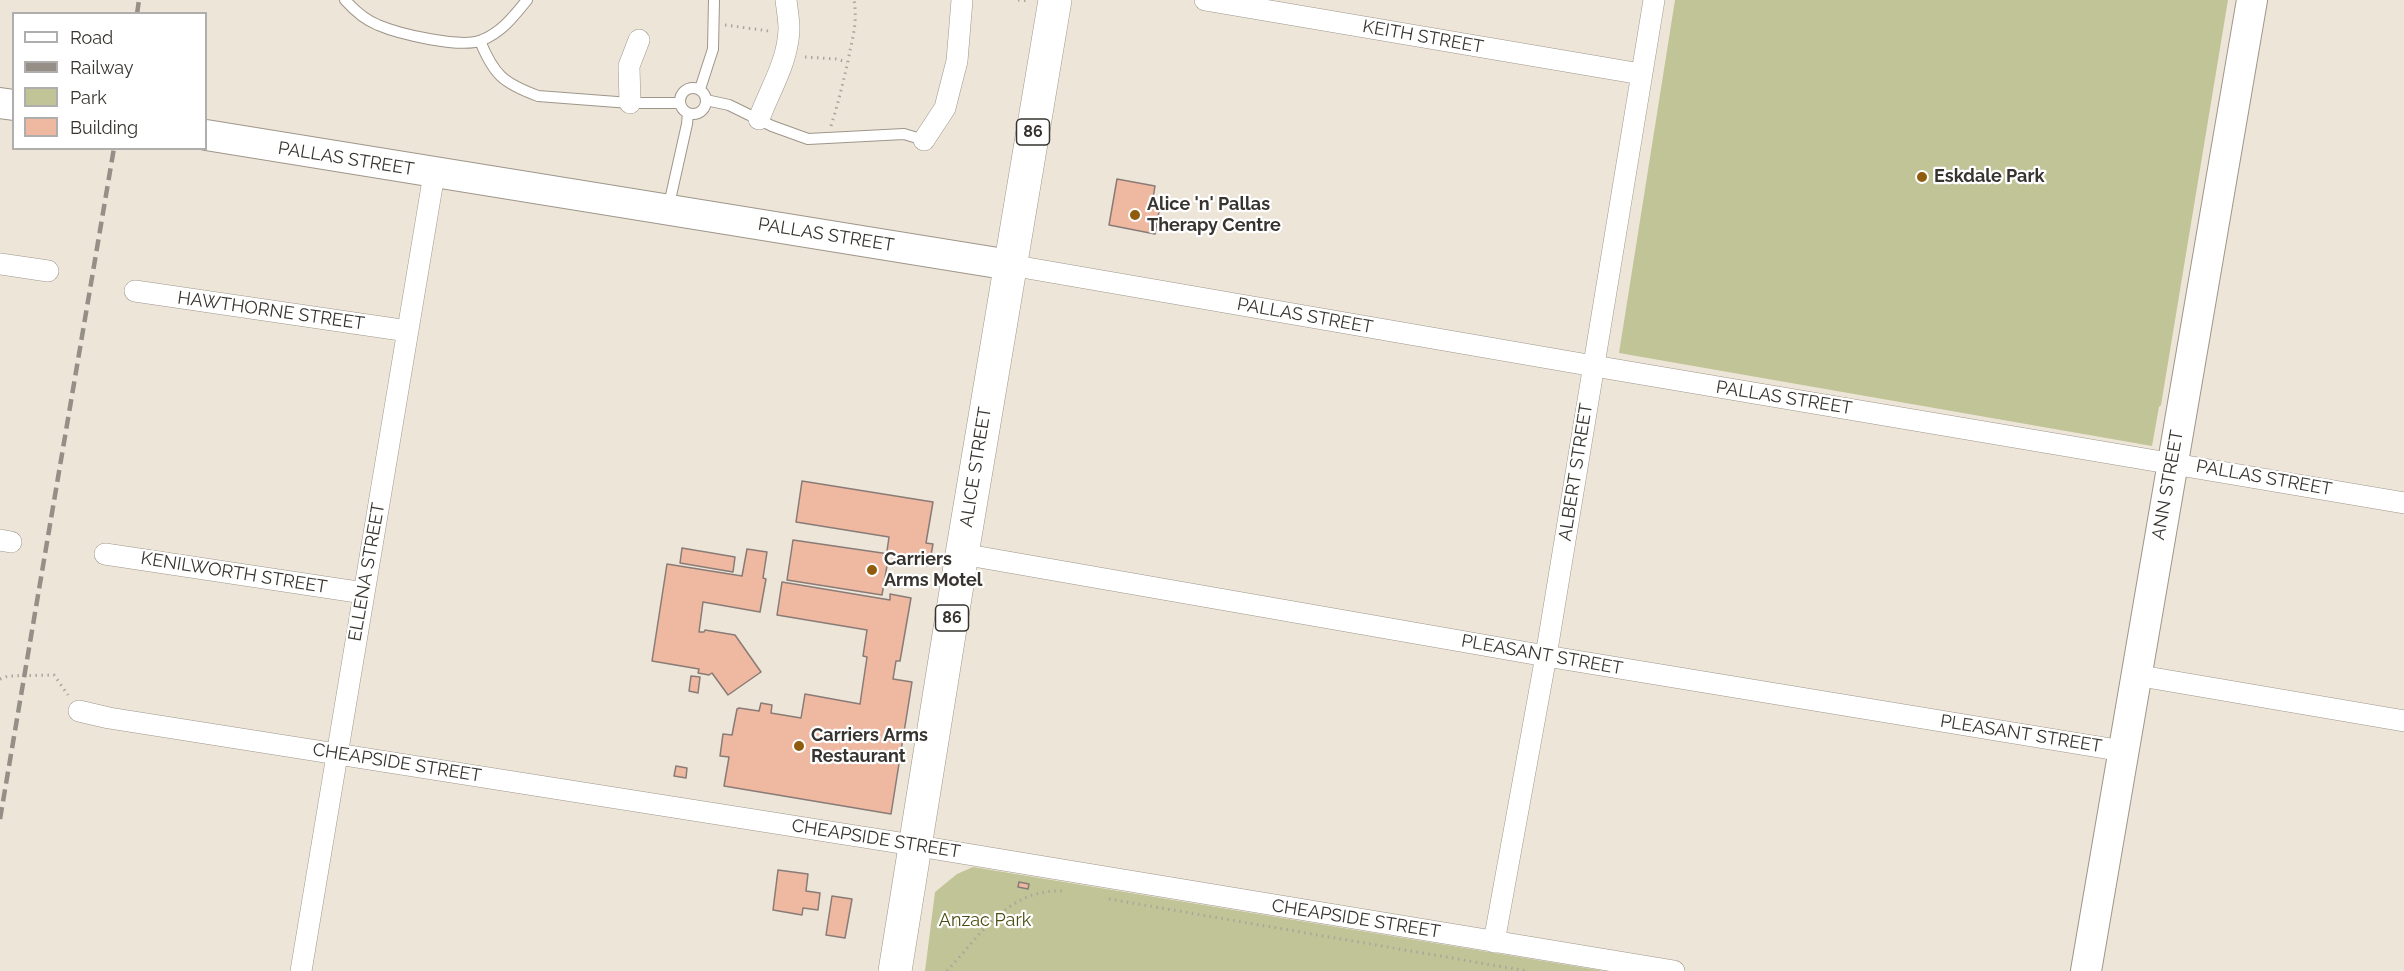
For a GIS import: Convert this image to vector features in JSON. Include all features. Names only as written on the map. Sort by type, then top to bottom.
[{"type":"main road","name":"ALICE STREET","points":[[895,971],[1011,265],[1043,1]]},
{"type":"street","points":[[759,119],[776,83],[788,41],[786,0]]},
{"type":"street","points":[[924,140],[945,108],[957,61],[962,0]]},
{"type":"street","name":"KEITH STREET","points":[[1205,0],[1641,74]]},
{"type":"street","name":"ALBERT STREET","points":[[1494,942],[1546,656],[1654,0]]},
{"type":"street","name":"ANN STREET","points":[[2086,971],[2252,0]]},
{"type":"street","points":[[630,103],[629,66],[639,40]]},
{"type":"street","name":"PALLAS STREET","points":[[207,135],[434,174],[668,209],[1011,265],[2404,503]]},
{"type":"street","name":"ELLENA STREET","points":[[301,971],[434,174]]},
{"type":"street","points":[[0,264],[48,272]]},
{"type":"street","name":"HAWTHORNE STREET","points":[[135,291],[408,331]]},
{"type":"street","name":"KENILWORTH STREET","points":[[105,554],[364,593]]},
{"type":"street","name":"PLEASANT STREET","points":[[962,554],[1546,656],[2122,751]]},
{"type":"street","points":[[2135,675],[2404,721]]},
{"type":"street","name":"CHEAPSIDE STREET","points":[[79,711],[109,718],[915,845],[1674,971]]},
{"type":"lane","points":[[345,0],[362,17],[376,25],[400,33],[439,40],[480,41],[508,23],[527,0]]},
{"type":"lane","points":[[714,0],[713,49],[700,89],[706,100],[729,105],[789,134],[808,139],[904,135],[924,140]]},
{"type":"lane","points":[[480,41],[490,65],[498,75],[524,91],[544,97],[630,103],[680,103]]},
{"type":"lane","points":[[680,103],[684,91],[692,87],[700,89]]},
{"type":"lane","points":[[688,113],[700,112],[706,100]]},
{"type":"lane","points":[[668,209],[687,124],[688,113],[680,103]]},
{"type":"path","points":[[827,139],[844,86],[847,62],[855,37],[854,0]]},
{"type":"path","points":[[1018,0],[1043,1]]},
{"type":"path","points":[[715,23],[752,27],[788,41],[803,56],[847,62]]},
{"type":"path","points":[[0,679],[8,676],[54,675],[79,711]]},
{"type":"path","points":[[947,971],[996,917],[1010,905],[1030,896],[1047,892],[1074,893]]},
{"type":"path","points":[[1108,899],[1526,971]]},
{"type":"green space","name":"Eskdale Park","points":[[1675,0],[2228,0],[2161,405],[2152,446],[1619,353]]},
{"type":"green space","name":"Anzac Park","points":[[973,867],[1604,971],[925,971],[935,892],[957,874]]},
{"type":"building","name":"Alice 'n' Pallas Therapy Centre","points":[[1117,179],[1155,186],[1152,204],[1160,206],[1155,234],[1109,225]]},
{"type":"building","points":[[802,481],[933,502],[926,543],[933,544],[929,566],[893,560],[894,553],[887,551],[889,537],[796,522]]},
{"type":"building","points":[[793,540],[889,554],[882,595],[787,580]]},
{"type":"building","points":[[682,548],[735,557],[733,572],[680,563]]},
{"type":"building","points":[[747,549],[767,552],[763,578],[766,579],[760,612],[703,602],[699,632],[705,630],[735,635],[761,672],[728,695],[712,673],[709,675],[698,673],[699,669],[652,661],[667,564],[742,576]]},
{"type":"building","points":[[782,582],[890,600],[890,594],[911,598],[900,661],[896,661],[893,679],[912,682],[891,814],[724,786],[729,757],[720,756],[723,734],[732,735],[737,709],[759,711],[761,703],[772,705],[771,713],[801,718],[805,694],[860,704],[867,657],[863,656],[867,630],[777,615]]},
{"type":"building","points":[[691,676],[700,677],[698,693],[689,691]]},
{"type":"building","points":[[676,766],[687,768],[686,778],[674,776]]},
{"type":"building","points":[[778,870],[808,874],[806,891],[820,893],[818,910],[803,908],[802,915],[773,910]]},
{"type":"building","name":"Anzac Park","points":[[1019,882],[1029,884],[1028,889],[1018,887]]},
{"type":"building","points":[[832,896],[852,899],[845,938],[826,935]]},
{"type":"railway","points":[[137,12],[139,0]]},
{"type":"railway","points":[[0,819],[114,150]]},
{"type":"place","name":"Eskdale Park","points":[[1922,177]]},
{"type":"place","name":"Alice 'n' Pallas Therapy Centre","points":[[1135,215]]},
{"type":"place","name":"Carriers Arms Motel","points":[[872,570]]},
{"type":"place","name":"Carriers Arms Restaurant","points":[[799,746]]}]
